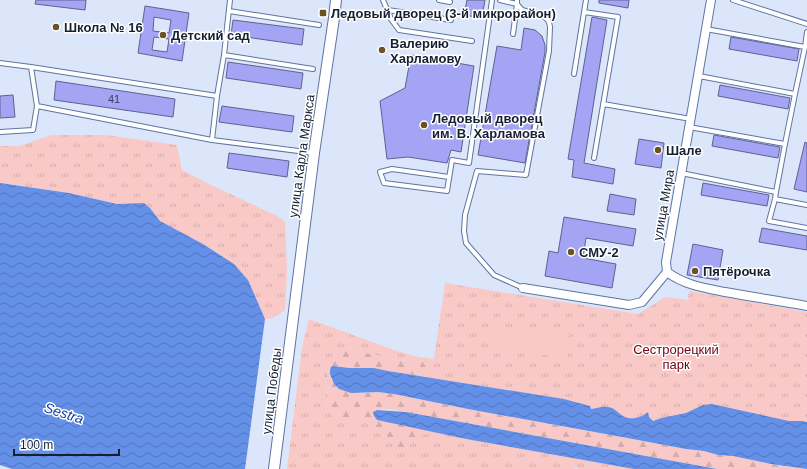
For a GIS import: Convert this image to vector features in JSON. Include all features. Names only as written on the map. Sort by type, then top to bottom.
[{"type":"street","name":"улица Карла Маркса","points":[[293,317],[314,153],[336,0]]},
{"type":"street","name":"улица Мира","points":[[667,272],[666,262],[711,0]]},
{"type":"street","points":[[523,288],[629,305],[642,302],[667,272],[678,279],[695,286],[807,306]]},
{"type":"street","name":"улица Победы","points":[[274,469],[293,317]]},
{"type":"lane","points":[[212,140],[230,0]]},
{"type":"lane","points":[[383,0],[391,19],[399,30],[472,42]]},
{"type":"lane","points":[[439,0],[450,2]]},
{"type":"lane","points":[[449,177],[392,169],[380,172],[384,183],[447,191],[452,160],[469,163],[492,0]]},
{"type":"lane","points":[[500,0],[517,2]]},
{"type":"lane","points":[[574,74],[586,0]]},
{"type":"lane","points":[[733,0],[807,24]]},
{"type":"lane","points":[[513,34],[517,2]]},
{"type":"lane","points":[[517,2],[522,10],[541,15],[546,18],[550,27],[549,50],[526,175],[477,171],[465,215],[464,231],[466,243],[494,275],[523,288]]},
{"type":"lane","points":[[388,10],[451,20]]},
{"type":"lane","points":[[229,11],[320,25]]},
{"type":"lane","points":[[584,12],[618,17],[594,158]]},
{"type":"lane","points":[[706,29],[805,47]]},
{"type":"lane","points":[[807,32],[775,199],[769,221],[807,228]]},
{"type":"lane","points":[[224,55],[313,69]]},
{"type":"lane","points":[[0,63],[217,96]]},
{"type":"lane","points":[[0,132],[33,130],[37,106],[31,67]]},
{"type":"lane","points":[[699,76],[796,94]]},
{"type":"lane","points":[[604,104],[785,144]]},
{"type":"lane","points":[[37,106],[212,140],[314,153]]},
{"type":"lane","points":[[681,173],[776,192]]},
{"type":"lane","points":[[775,199],[807,205]]},
{"type":"green space","points":[[51,135],[106,135],[177,145],[182,170],[285,221],[287,274],[285,310],[273,318],[265,319],[248,280],[234,264],[203,244],[160,221],[144,203],[117,204],[69,193],[0,183],[0,146],[20,146]]},
{"type":"green space","name":"Сестрорецкий парк","points":[[445,283],[638,314],[665,297],[688,300],[689,291],[807,312],[807,422],[789,421],[703,405],[686,413],[653,421],[649,417],[648,413],[630,419],[610,408],[600,407],[591,409],[590,406],[563,399],[432,378],[423,362],[385,359],[379,356],[349,349],[336,353],[330,359],[324,370],[328,397],[327,406],[340,419],[365,420],[375,426],[380,433],[407,448],[420,436],[431,431],[466,439],[634,469],[287,469],[302,347],[309,319],[397,351],[419,357],[434,359]]},
{"type":"green space","points":[[494,325],[569,334],[567,358],[492,348]]},
{"type":"green space","points":[[349,349],[379,356],[385,359],[423,362],[432,378],[374,368],[331,367],[331,376],[338,389],[361,393],[378,392],[394,394],[468,409],[704,451],[718,455],[733,456],[804,469],[717,469],[394,410],[380,409],[373,412],[377,420],[431,431],[418,438],[407,448],[401,449],[388,442],[375,426],[365,420],[340,419],[330,415],[327,406],[328,397],[324,370],[330,359],[336,353]]},
{"type":"water","name":"Sestra","points":[[0,183],[69,193],[117,204],[144,203],[160,221],[203,244],[234,264],[248,280],[265,319],[245,469],[12,469],[0,465]]},
{"type":"water","points":[[331,367],[349,368],[374,368],[564,399],[590,406],[591,409],[609,407],[629,418],[640,417],[648,412],[649,417],[653,421],[686,413],[703,405],[712,404],[789,421],[807,422],[807,469],[771,464],[733,456],[718,455],[704,451],[468,409],[394,394],[378,392],[351,393],[339,389],[334,384],[330,370]]},
{"type":"water","points":[[377,410],[406,412],[717,469],[634,469],[466,439],[377,420],[373,412]]},
{"type":"building","points":[[36,0],[86,0],[85,10],[35,4]]},
{"type":"building","points":[[467,0],[485,0],[482,18],[464,15]]},
{"type":"building","points":[[599,0],[629,0],[628,8],[599,3]]},
{"type":"building","name":"Детский сад","points":[[145,6],[189,13],[182,61],[138,53]],"holes":[[[154,17],[171,20],[169,33],[153,31]],[[154,37],[169,39],[167,52],[152,50]]]},
{"type":"building","points":[[592,17],[607,20],[584,163],[615,169],[613,184],[572,177],[574,160],[568,159]]},
{"type":"building","points":[[233,20],[304,29],[302,45],[231,35]]},
{"type":"building","points":[[524,28],[535,30],[542,36],[545,45],[525,163],[478,155],[497,46],[521,50]]},
{"type":"building","points":[[731,37],[799,49],[797,61],[729,49]]},
{"type":"building","name":"Ледовый дворец им. В. Харламова","points":[[411,55],[474,66],[461,152],[451,150],[447,163],[408,157],[387,159],[380,101],[405,88]]},
{"type":"building","points":[[228,62],[303,73],[301,89],[226,78]]},
{"type":"building","points":[[56,81],[175,99],[173,117],[54,100]]},
{"type":"building","points":[[720,85],[790,98],[788,109],[718,96]]},
{"type":"building","points":[[13,95],[15,117],[0,118],[0,96]]},
{"type":"building","points":[[222,106],[294,116],[292,132],[219,122]]},
{"type":"building","points":[[714,135],[780,147],[778,158],[712,146]]},
{"type":"building","points":[[639,139],[664,143],[661,168],[635,164]]},
{"type":"building","points":[[805,142],[807,143],[807,192],[794,189]]},
{"type":"building","points":[[229,153],[289,161],[287,177],[227,168]]},
{"type":"building","points":[[703,183],[769,195],[767,206],[701,195]]},
{"type":"building","points":[[610,194],[636,199],[634,215],[607,211]]},
{"type":"building","name":"СМУ-2","points":[[564,217],[636,229],[633,246],[586,238],[583,258],[616,264],[612,288],[545,276],[549,251],[558,253]]},
{"type":"building","points":[[762,228],[807,236],[807,250],[759,242]]},
{"type":"building","points":[[693,244],[723,250],[718,280],[687,275]]},
{"type":"place","name":"Ледовый дворец (3-й микрорайон)","points":[[323,13]]},
{"type":"place","name":"Школа № 16","points":[[56,27]]},
{"type":"place","name":"Детский сад","points":[[163,35]]},
{"type":"place","name":"Валерию Харламову","points":[[382,50]]},
{"type":"place","name":"Ледовый дворец им. В. Харламова","points":[[424,125]]},
{"type":"place","name":"Шале","points":[[658,150]]},
{"type":"place","name":"СМУ-2","points":[[571,252]]},
{"type":"place","name":"Пятёрочка","points":[[695,271]]}]
